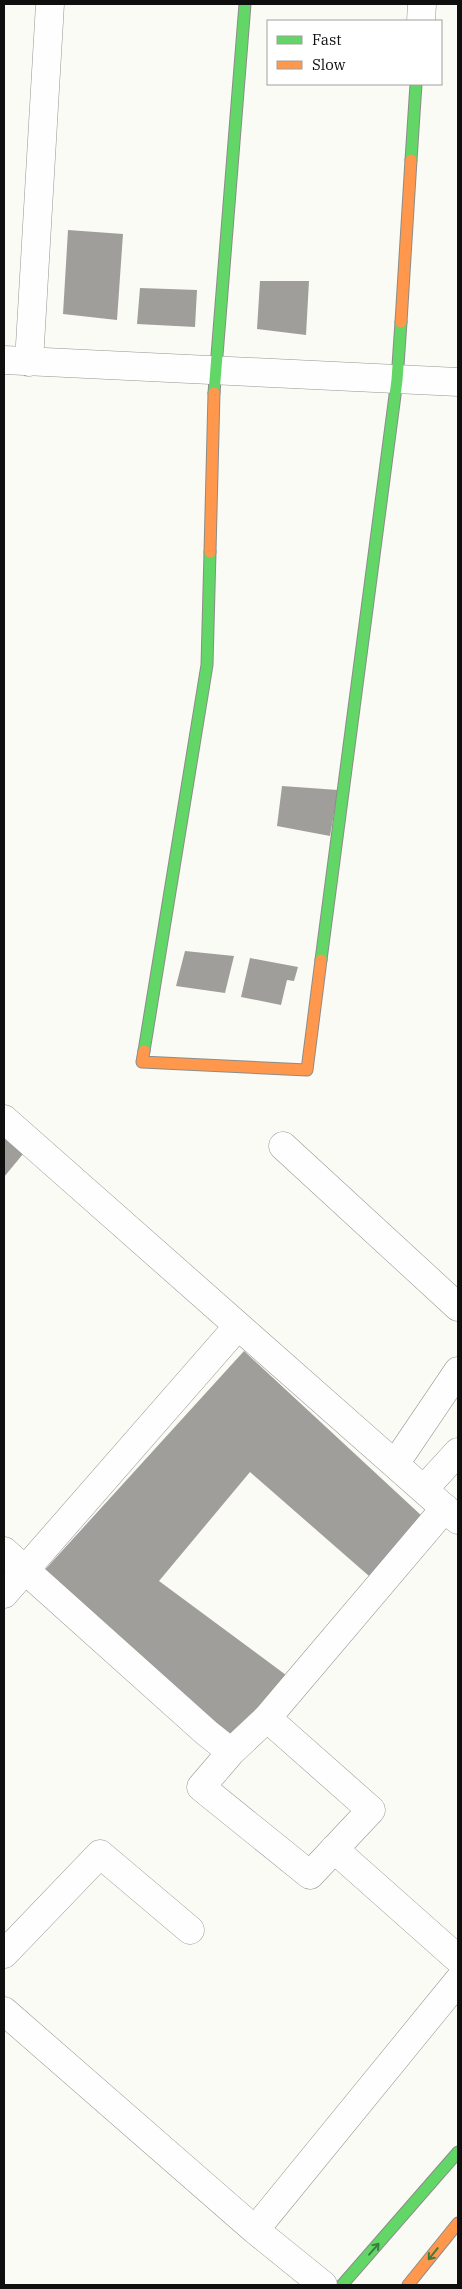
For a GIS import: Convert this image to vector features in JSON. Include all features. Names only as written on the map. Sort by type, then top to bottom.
[{"type":"street","points":[[50,4],[16,361],[458,382]]},
{"type":"street","points":[[245,4],[215,370],[207,665],[142,1062],[306,1070],[397,380],[416,85]]},
{"type":"street","points":[[421,20],[422,4]]},
{"type":"street","points":[[4,1119],[451,1514],[267,1718],[231,1752],[201,1787],[310,1875],[371,1810],[267,1718]]},
{"type":"street","points":[[282,1146],[458,1307]]},
{"type":"street","points":[[4,1594],[238,1326]]},
{"type":"street","points":[[395,1464],[458,1370]]},
{"type":"street","points":[[424,1489],[458,1452]]},
{"type":"street","points":[[4,1550],[207,1733],[231,1752]]},
{"type":"street","points":[[334,1849],[458,1959]]},
{"type":"street","points":[[4,1954],[100,1854],[190,1930]]},
{"type":"street","points":[[255,2230],[458,1981]]},
{"type":"street","points":[[4,2011],[255,2230],[323,2285]]},
{"type":"street","points":[[342,2285],[458,2152]]},
{"type":"street","points":[[408,2285],[458,2223]]},
{"type":"building","points":[[68,230],[123,234],[117,320],[63,314]]},
{"type":"building","points":[[260,281],[309,281],[306,335],[257,329]]},
{"type":"building","points":[[140,288],[197,290],[195,327],[137,324]]},
{"type":"building","points":[[282,786],[338,790],[330,836],[277,826]]},
{"type":"building","points":[[185,951],[234,956],[225,993],[176,986]]},
{"type":"building","points":[[250,958],[298,967],[294,981],[287,980],[281,1005],[241,997]]},
{"type":"building","points":[[4,1136],[23,1154],[4,1177]]},
{"type":"building","points":[[244,1351],[423,1517],[369,1576],[250,1472],[159,1581],[290,1678],[229,1740],[41,1574]]},
{"type":"traffic: fast","points":[[214,393],[245,4]]},
{"type":"traffic: fast","points":[[411,160],[416,85]]},
{"type":"traffic: fast","points":[[321,960],[397,380],[401,322]]},
{"type":"traffic: fast","points":[[144,1051],[207,665],[210,552]]},
{"type":"traffic: fast","points":[[342,2285],[458,2152]]},
{"type":"traffic: slow","points":[[401,322],[411,160]]},
{"type":"traffic: slow","points":[[210,552],[214,393]]},
{"type":"traffic: slow","points":[[144,1051],[142,1062],[307,1070],[321,960]]},
{"type":"traffic: slow","points":[[408,2285],[458,2223]]}]
